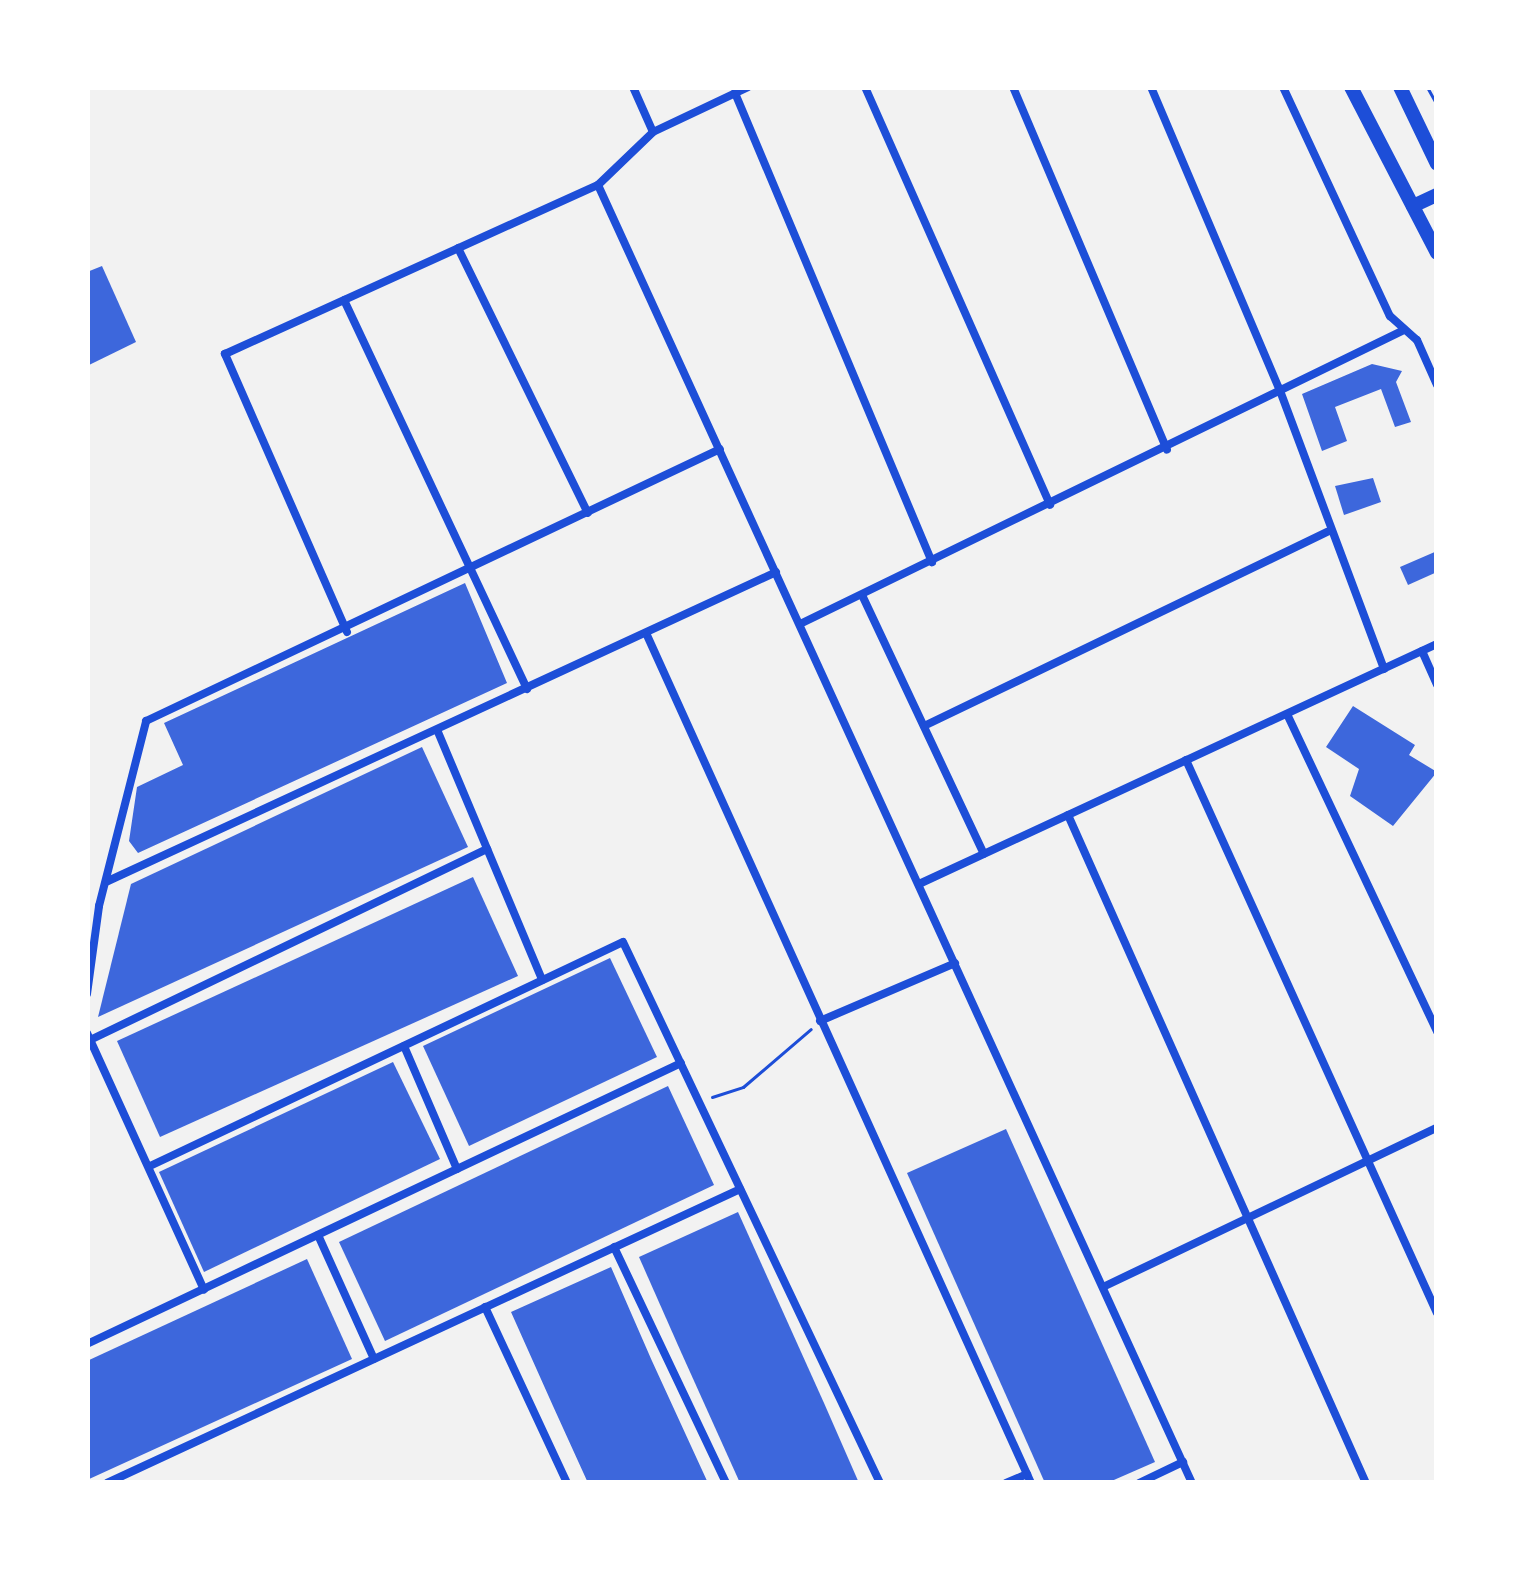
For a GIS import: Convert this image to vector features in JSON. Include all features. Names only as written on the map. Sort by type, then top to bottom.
[{"type":"highway","points":[[1351,87],[1437,253]]},
{"type":"highway","points":[[1400,87],[1437,164]]},
{"type":"highway","points":[[1413,206],[1437,195]]},
{"type":"street","points":[[633,87],[653,131]]},
{"type":"street","points":[[347,632],[225,354],[598,185],[653,131],[748,87]]},
{"type":"street","points":[[865,87],[1050,505]]},
{"type":"street","points":[[1013,87],[1167,450]]},
{"type":"street","points":[[1150,87],[1279,388],[1328,532],[1384,669]]},
{"type":"street","points":[[1283,87],[1390,316],[1420,344],[1437,386]]},
{"type":"street","points":[[735,93],[932,562]]},
{"type":"street","points":[[598,185],[1192,1483]]},
{"type":"street","points":[[458,248],[588,513]]},
{"type":"street","points":[[344,300],[527,689]]},
{"type":"street","points":[[800,624],[1167,450],[1279,388],[1404,330]]},
{"type":"street","points":[[87,994],[106,882],[146,721],[347,632],[720,449]]},
{"type":"street","points":[[924,726],[1328,532]]},
{"type":"street","points":[[106,882],[776,572]]},
{"type":"street","points":[[862,595],[984,854]]},
{"type":"street","points":[[646,633],[1029,1478],[1006,1483]]},
{"type":"street","points":[[919,884],[1437,644]]},
{"type":"street","points":[[1422,651],[1437,685]]},
{"type":"street","points":[[1287,713],[1437,1032]]},
{"type":"street","points":[[437,732],[542,980]]},
{"type":"street","points":[[1186,760],[1437,1313]]},
{"type":"street","points":[[1068,815],[1366,1483]]},
{"type":"street","points":[[204,1290],[88,1037],[487,849]]},
{"type":"street","points":[[149,1166],[623,942],[880,1483]]},
{"type":"street","points":[[820,1021],[955,964]]},
{"type":"street","points":[[404,1046],[457,1169]]},
{"type":"street","points":[[87,1344],[681,1064]]},
{"type":"street","points":[[1103,1287],[1437,1128]]},
{"type":"street","points":[[107,1483],[740,1189]]},
{"type":"street","points":[[319,1235],[374,1359]]},
{"type":"street","points":[[614,1247],[726,1483]]},
{"type":"street","points":[[485,1307],[567,1483]]},
{"type":"street","points":[[1139,1483],[1183,1462]]},
{"type":"path","points":[[1427,87],[1437,105]]},
{"type":"path","points":[[699,1101],[742,1087],[820,1021]]},
{"type":"building","points":[[102,266],[136,342],[87,366],[87,272]]},
{"type":"building","points":[[1372,364],[1402,371],[1396,382],[1411,422],[1395,427],[1381,389],[1335,407],[1347,441],[1322,451],[1302,394]]},
{"type":"building","points":[[1373,478],[1381,502],[1344,515],[1335,486]]},
{"type":"building","points":[[1437,551],[1437,572],[1408,585],[1400,567]]},
{"type":"building","points":[[465,583],[507,683],[138,853],[129,841],[137,787],[183,765],[164,723]]},
{"type":"building","points":[[1353,706],[1415,745],[1409,755],[1437,772],[1393,826],[1350,796],[1359,769],[1326,747]]},
{"type":"building","points":[[422,747],[468,847],[98,1017],[131,884]]},
{"type":"building","points":[[473,877],[518,976],[160,1137],[117,1041]]},
{"type":"building","points":[[610,958],[657,1057],[469,1146],[423,1046]]},
{"type":"building","points":[[393,1062],[440,1159],[204,1272],[159,1172]]},
{"type":"building","points":[[668,1086],[714,1185],[385,1341],[339,1242]]},
{"type":"building","points":[[1006,1129],[1155,1462],[1107,1483],[1045,1483],[907,1173]]},
{"type":"building","points":[[738,1212],[859,1483],[740,1483],[681,1352],[639,1257]]},
{"type":"building","points":[[307,1259],[352,1359],[87,1480],[87,1361]]},
{"type":"building","points":[[611,1267],[708,1483],[588,1483],[553,1406],[511,1312]]}]
